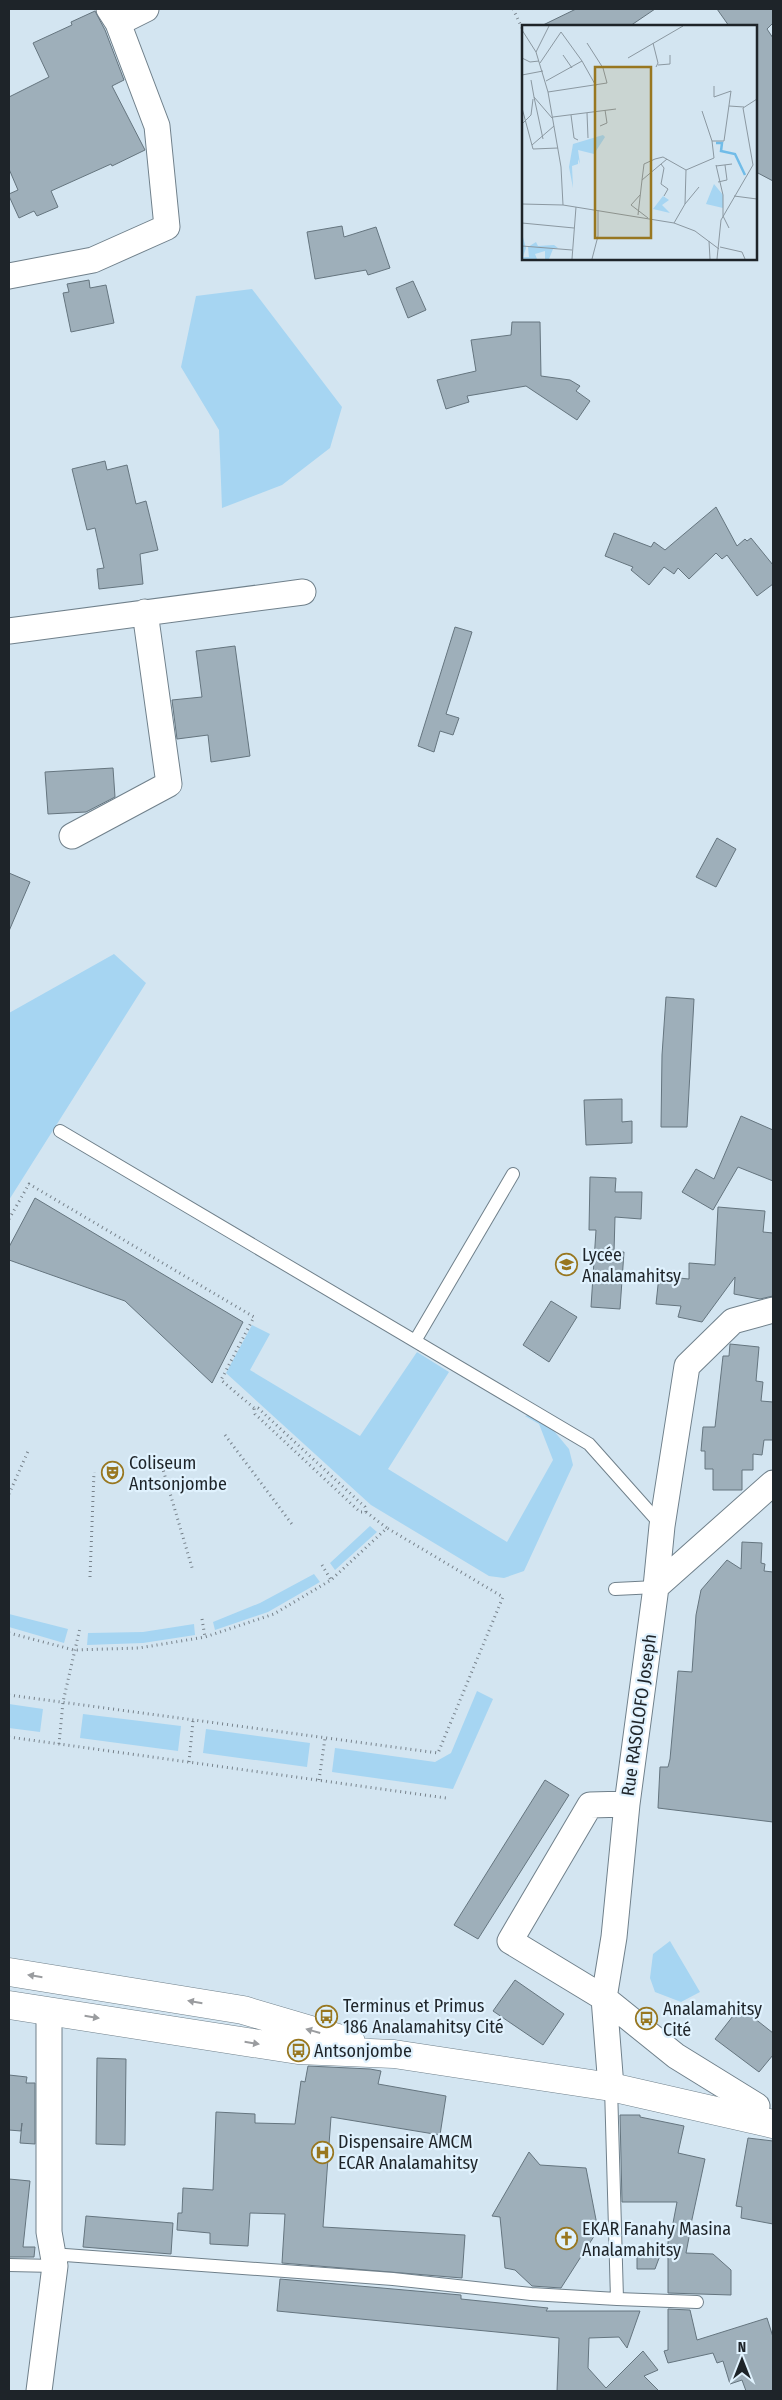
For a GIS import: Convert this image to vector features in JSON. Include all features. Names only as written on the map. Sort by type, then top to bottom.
[{"type":"main road","points":[[9,1972],[243,2010],[394,2054]]},
{"type":"main road","points":[[9,2005],[293,2049],[394,2054],[611,2087],[763,2121]]},
{"type":"street","points":[[12,269],[93,260],[168,227],[157,126],[114,16],[146,9]]},
{"type":"street","points":[[9,631],[303,592]]},
{"type":"street","points":[[72,836],[168,784],[145,612]]},
{"type":"street","name":"Rue RASOLOFO Joseph","points":[[611,2087],[604,1998],[614,1937],[627,1804],[656,1587],[662,1526],[687,1366],[732,1321],[773,1310]]},
{"type":"street","points":[[656,1587],[773,1483]]},
{"type":"street","points":[[627,1804],[590,1805],[510,1941],[604,1998],[676,2056],[756,2106],[763,2121]]},
{"type":"street","points":[[40,2391],[55,2266],[49,2232],[49,2011]]},
{"type":"lane","points":[[60,1131],[589,1444],[662,1526]]},
{"type":"lane","points":[[415,1341],[513,1174]]},
{"type":"lane","points":[[615,1589],[656,1587]]},
{"type":"lane","points":[[611,2087],[617,2299]]},
{"type":"lane","points":[[9,2265],[55,2266],[65,2255],[393,2279],[531,2294],[697,2302]]},
{"type":"path","points":[[513,9],[522,28]]},
{"type":"path","points":[[9,1219],[29,1184],[254,1317],[221,1380],[254,1408],[258,1408],[365,1507],[366,1512],[387,1528],[503,1598],[438,1754],[9,1695]]},
{"type":"path","points":[[254,1408],[255,1414],[360,1512],[366,1512]]},
{"type":"path","points":[[225,1435],[294,1527]]},
{"type":"path","points":[[9,1494],[29,1449]]},
{"type":"path","points":[[162,1466],[193,1571]]},
{"type":"path","points":[[90,1577],[94,1472]]},
{"type":"path","points":[[9,1633],[74,1650],[139,1648],[205,1637],[274,1614],[331,1580],[387,1528]]},
{"type":"path","points":[[322,1565],[331,1580]]},
{"type":"path","points":[[202,1619],[205,1637]]},
{"type":"path","points":[[59,1744],[63,1702],[80,1628]]},
{"type":"path","points":[[189,1762],[193,1721]]},
{"type":"path","points":[[9,1737],[446,1798]]},
{"type":"path","points":[[320,1780],[325,1738]]},
{"type":"shaded area","points":[[252,289],[342,407],[330,448],[282,485],[222,508],[219,430],[181,367],[196,296]]},
{"type":"shaded area","points":[[114,954],[146,983],[9,1200],[9,1013]]},
{"type":"shaded area","points":[[252,1325],[270,1334],[250,1370],[360,1436],[417,1352],[449,1372],[388,1469],[507,1542],[553,1460],[539,1424],[525,1416],[531,1414],[549,1425],[569,1449],[573,1465],[524,1571],[504,1578],[489,1576],[371,1505],[226,1373]]},
{"type":"shaded area","points":[[370,1526],[377,1532],[335,1570],[330,1563]]},
{"type":"shaded area","points":[[314,1574],[320,1582],[268,1612],[215,1630],[213,1622],[260,1603]]},
{"type":"shaded area","points":[[9,1614],[68,1629],[64,1643],[9,1627]]},
{"type":"shaded area","points":[[194,1624],[195,1635],[143,1643],[87,1645],[88,1633],[143,1632]]},
{"type":"shaded area","points":[[477,1691],[493,1699],[453,1789],[332,1772],[335,1748],[435,1762],[451,1753]]},
{"type":"shaded area","points":[[9,1704],[43,1709],[40,1732],[9,1728]]},
{"type":"shaded area","points":[[83,1714],[181,1726],[178,1751],[80,1738]]},
{"type":"shaded area","points":[[206,1729],[310,1743],[307,1767],[203,1753]]},
{"type":"shaded area","points":[[670,1941],[700,1992],[681,2002],[655,1992],[650,1978],[653,1954]]},
{"type":"building","points":[[576,9],[655,9],[631,25],[543,25]]},
{"type":"building","points":[[717,9],[773,9],[773,23],[767,29],[773,38],[773,181],[757,173],[757,25],[728,25]]},
{"type":"building","points":[[95,11],[105,30],[124,80],[112,86],[145,150],[51,191],[58,207],[37,216],[34,211],[19,218],[9,196],[9,194],[18,190],[9,169],[9,97],[49,77],[33,43],[72,25],[71,22]]},
{"type":"building","points":[[342,226],[344,237],[376,227],[390,268],[368,275],[366,270],[315,279],[307,232]]},
{"type":"building","points":[[89,280],[90,288],[106,285],[114,323],[71,332],[63,293],[69,292],[67,284]]},
{"type":"building","points":[[413,281],[426,310],[408,318],[396,288]]},
{"type":"building","points":[[512,322],[540,322],[541,376],[570,380],[580,386],[576,391],[590,401],[577,420],[526,386],[467,396],[469,402],[446,409],[437,380],[476,371],[471,340],[511,335]]},
{"type":"building","points":[[105,461],[107,470],[127,465],[136,504],[146,501],[158,550],[140,554],[143,584],[99,589],[97,569],[104,568],[95,528],[87,530],[72,469]]},
{"type":"building","points":[[716,507],[737,546],[745,539],[747,541],[751,538],[773,565],[773,584],[757,596],[727,555],[722,559],[716,553],[689,579],[678,568],[674,574],[664,567],[649,585],[631,570],[633,567],[605,556],[614,533],[651,547],[654,542],[665,550]]},
{"type":"building","points":[[455,627],[472,632],[446,714],[459,718],[453,735],[440,731],[434,752],[418,746]]},
{"type":"building","points":[[235,646],[250,756],[211,762],[208,735],[177,739],[172,700],[202,697],[196,651]]},
{"type":"building","points":[[113,768],[115,797],[86,812],[48,814],[45,772]]},
{"type":"building","points":[[717,838],[736,849],[716,887],[696,877]]},
{"type":"building","points":[[9,873],[30,882],[9,931]]},
{"type":"building","points":[[666,997],[694,999],[687,1127],[661,1127],[662,1055]]},
{"type":"building","points":[[622,1099],[622,1122],[632,1121],[632,1143],[586,1145],[584,1100]]},
{"type":"building","points":[[741,1116],[773,1130],[773,1181],[738,1167],[713,1210],[682,1192],[696,1169],[714,1179]]},
{"type":"building","points":[[590,1177],[616,1178],[615,1192],[642,1192],[641,1219],[615,1217],[614,1252],[624,1252],[620,1309],[591,1307],[596,1230],[589,1230]]},
{"type":"building","points":[[35,1198],[243,1322],[212,1383],[125,1301],[9,1260],[9,1247]]},
{"type":"building","points":[[718,1207],[765,1211],[763,1232],[773,1233],[773,1296],[760,1299],[734,1294],[735,1277],[702,1322],[678,1317],[681,1306],[656,1304],[659,1276],[689,1279],[689,1263],[715,1265]]},
{"type":"building","points":[[551,1301],[577,1317],[549,1362],[523,1345]]},
{"type":"building","points":[[730,1344],[759,1347],[756,1381],[763,1382],[761,1401],[773,1402],[773,1440],[764,1440],[762,1455],[753,1454],[753,1470],[742,1470],[742,1490],[713,1490],[713,1469],[705,1469],[705,1451],[701,1451],[703,1427],[715,1427],[723,1356],[729,1356]]},
{"type":"building","points":[[742,1542],[762,1543],[761,1563],[765,1564],[764,1571],[773,1572],[773,1822],[658,1808],[660,1767],[668,1767],[670,1759],[678,1671],[692,1672],[696,1615],[701,1590],[727,1560],[741,1569]]},
{"type":"building","points":[[545,1780],[569,1795],[478,1939],[454,1925]]},
{"type":"building","points":[[515,1980],[564,2014],[543,2045],[493,2011]]},
{"type":"building","points":[[740,2007],[773,2033],[773,2055],[759,2072],[715,2039]]},
{"type":"building","points":[[97,2058],[126,2059],[125,2145],[96,2144]]},
{"type":"building","points":[[308,2066],[381,2071],[378,2084],[446,2096],[440,2135],[331,2117],[323,2227],[465,2235],[462,2278],[282,2263],[285,2214],[250,2213],[248,2246],[210,2244],[210,2233],[177,2230],[178,2213],[182,2213],[183,2188],[213,2190],[216,2112],[255,2114],[255,2123],[295,2124],[301,2081],[305,2082]]},
{"type":"building","points":[[9,2075],[27,2077],[26,2083],[35,2083],[35,2144],[20,2143],[22,2123],[21,2131],[9,2130]]},
{"type":"building","points":[[620,2115],[640,2115],[640,2117],[684,2126],[678,2153],[705,2159],[691,2224],[681,2224],[690,2232],[686,2253],[713,2254],[731,2270],[731,2295],[668,2293],[668,2239],[670,2239],[677,2202],[622,2202]]},
{"type":"building","points":[[748,2138],[773,2141],[773,2224],[741,2218],[742,2207],[736,2206]]},
{"type":"building","points":[[529,2152],[540,2165],[586,2168],[598,2230],[561,2288],[532,2286],[515,2270],[505,2268],[500,2217],[492,2216]]},
{"type":"building","points":[[9,2179],[30,2181],[23,2247],[35,2247],[34,2257],[9,2257]]},
{"type":"building","points":[[86,2216],[173,2223],[171,2254],[83,2247]]},
{"type":"building","points":[[637,2250],[662,2250],[655,2269],[637,2269]]},
{"type":"building","points":[[280,2279],[461,2295],[461,2299],[548,2308],[546,2311],[640,2311],[627,2348],[619,2337],[589,2338],[588,2368],[606,2388],[643,2351],[658,2370],[644,2376],[659,2391],[557,2391],[559,2338],[277,2311]]},
{"type":"building","points":[[668,2309],[690,2310],[697,2340],[767,2318],[773,2337],[773,2391],[746,2391],[742,2380],[730,2384],[723,2361],[717,2363],[713,2353],[668,2363],[664,2351],[668,2350]]},
{"type":"place","name":"Lycée Analamahitsy","points":[[566,1265]]},
{"type":"place","name":"Coliseum Antsonjombe","points":[[113,1473]]},
{"type":"place","name":"Terminus et Primus 186 Analamahitsy Cité","points":[[327,2016]]},
{"type":"place","name":"Analamahitsy Cité","points":[[647,2019]]},
{"type":"place","name":"Antsonjombe","points":[[298,2051]]},
{"type":"place","name":"Dispensaire AMCM ECAR Analamahitsy","points":[[322,2152]]},
{"type":"place","name":"EKAR Fanahy Masina Analamahitsy","points":[[566,2239]]}]
